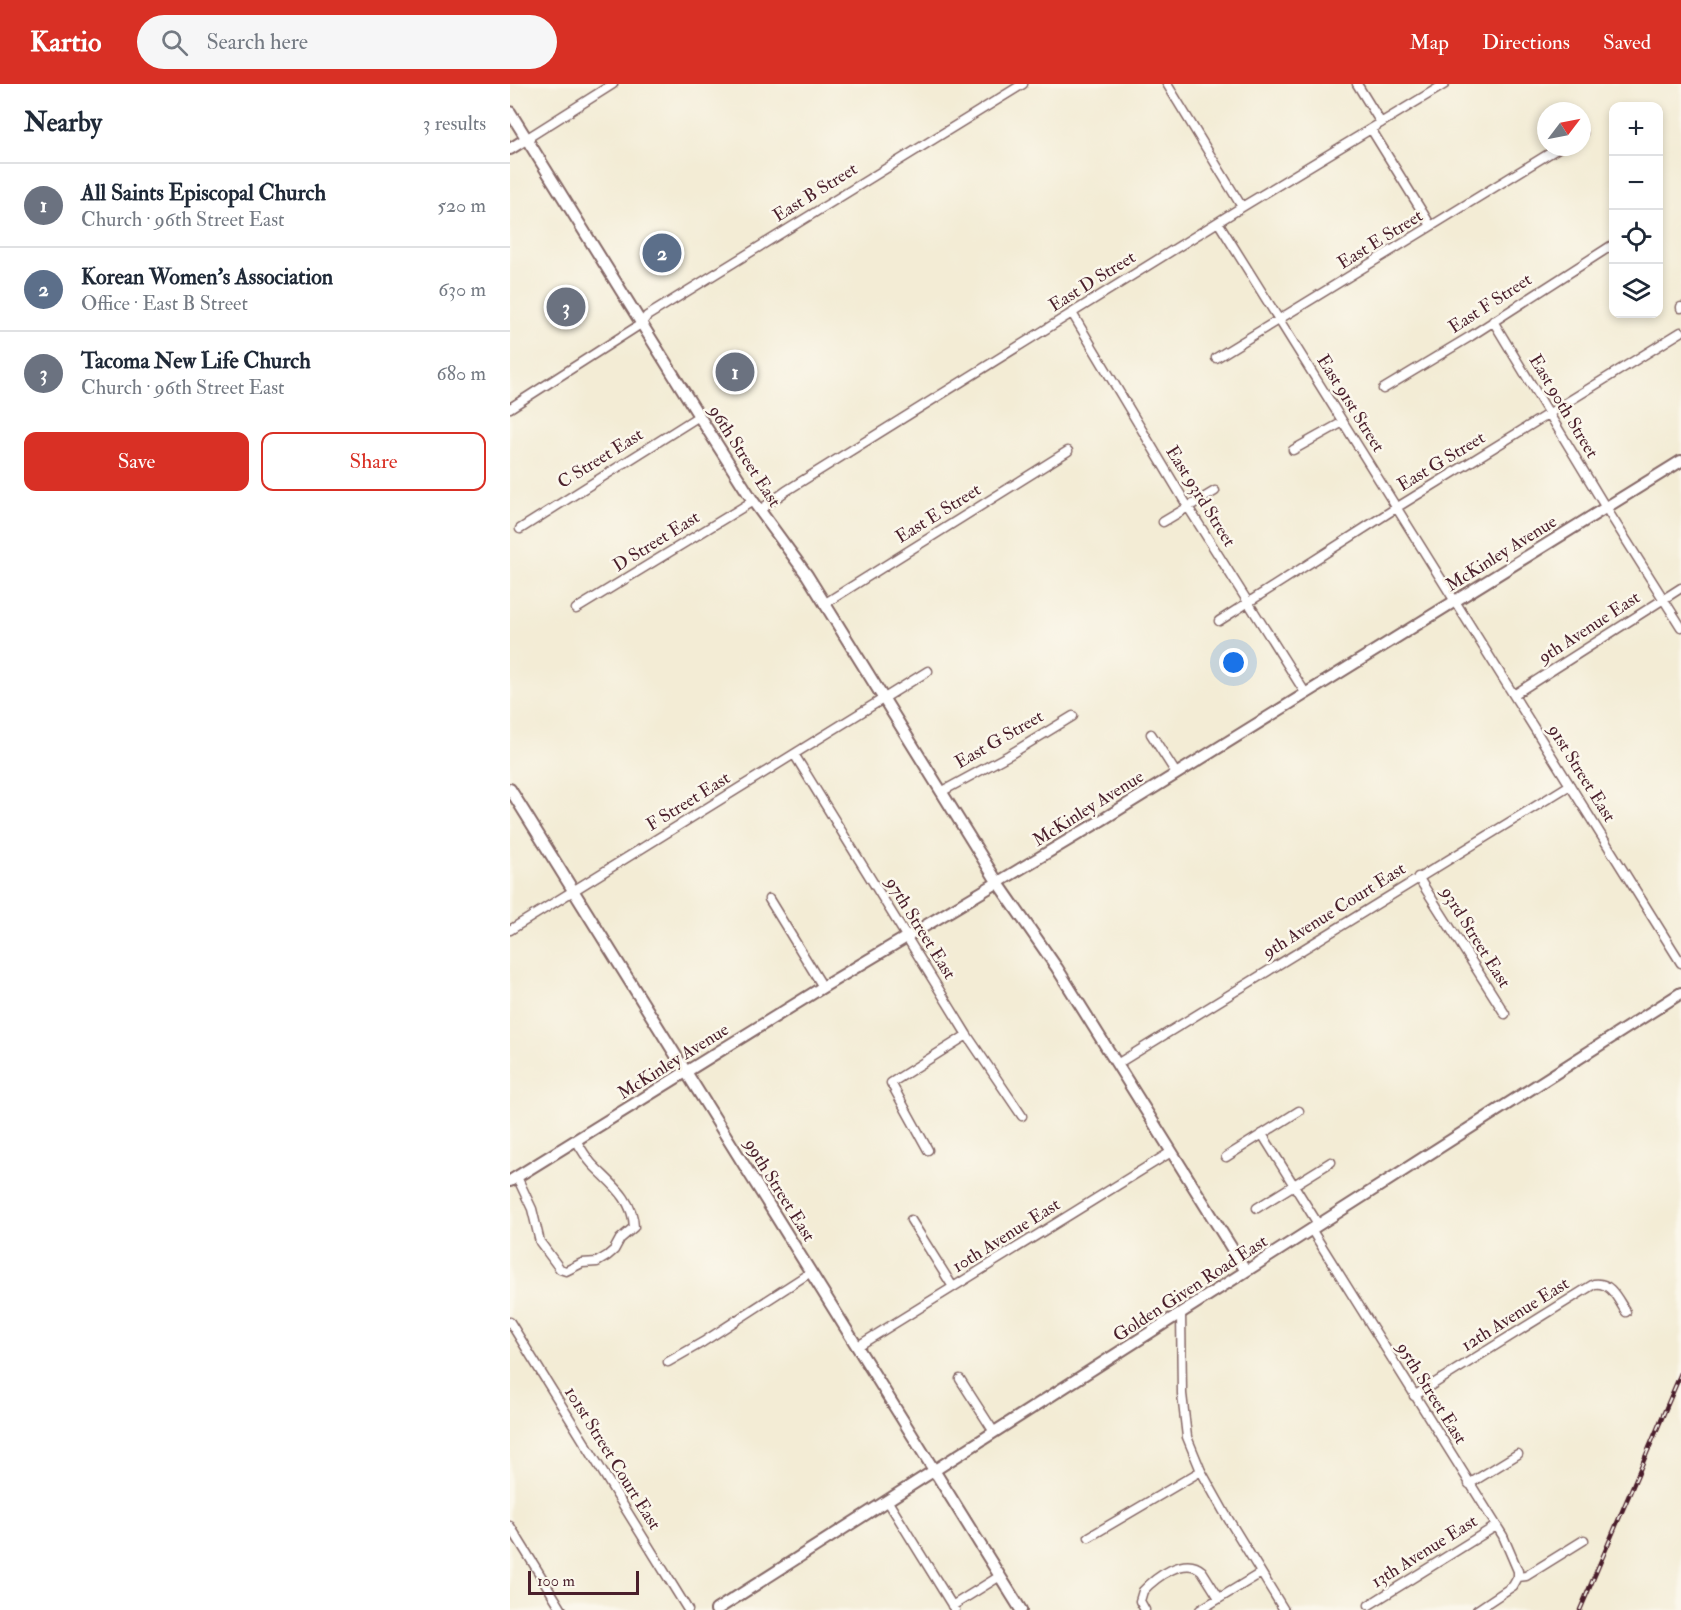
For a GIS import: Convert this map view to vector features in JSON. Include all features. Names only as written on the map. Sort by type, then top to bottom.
[{"type":"street","points":[[510,149],[613,84]]},
{"type":"street","points":[[1167,84],[1242,207]]},
{"type":"street","points":[[1358,84],[1382,123]]},
{"type":"street","name":"East D Street","points":[[757,506],[786,491],[1242,207],[1445,84]]},
{"type":"street","name":"East B Street","points":[[510,408],[629,333],[647,316],[1017,86]]},
{"type":"street","name":"96th Street East","points":[[510,112],[699,416],[757,506],[807,575],[998,883],[1057,968],[1171,1152]]},
{"type":"street","points":[[1371,129],[1431,226]]},
{"type":"street","name":"East E Street","points":[[1216,358],[1545,156]]},
{"type":"street","name":"East 91st Street","points":[[1218,222],[1456,601]]},
{"type":"street","name":"East F Street","points":[[1383,389],[1609,246]]},
{"type":"street","name":"East 93rd Street","points":[[1072,313],[1188,507],[1306,694]]},
{"type":"street","name":"East 90th Street","points":[[1494,321],[1606,508],[1681,627]]},
{"type":"street","name":"East G Street","points":[[1219,621],[1396,508],[1681,332]]},
{"type":"street","name":"C Street East","points":[[520,529],[699,416]]},
{"type":"street","points":[[1293,450],[1320,437],[1343,422]]},
{"type":"street","name":"East E Street","points":[[824,604],[1068,451]]},
{"type":"street","name":"McKinley Avenue","points":[[514,1179],[824,987],[1306,694],[1681,461]]},
{"type":"street","points":[[1163,522],[1215,491]]},
{"type":"street","name":"D Street East","points":[[576,609],[757,506]]},
{"type":"street","name":"9th Avenue East","points":[[1515,694],[1681,588]]},
{"type":"street","name":"91st Street East","points":[[1456,601],[1681,963]]},
{"type":"street","points":[[884,699],[928,671]]},
{"type":"street","name":"F Street East","points":[[510,930],[884,699]]},
{"type":"street","name":"East G Street","points":[[941,792],[1002,759],[1073,716]]},
{"type":"street","points":[[1151,734],[1176,772]]},
{"type":"street","name":"97th Street East","points":[[794,754],[967,1035],[1022,1116]]},
{"type":"street","name":"9th Avenue Court East","points":[[1117,1064],[1570,785]]},
{"type":"street","name":"99th Street East","points":[[510,789],[1021,1610]]},
{"type":"street","name":"93rd Street East","points":[[1419,878],[1505,1014]]},
{"type":"street","points":[[769,899],[824,987]]},
{"type":"street","name":"Golden Given Road East","points":[[716,1610],[1681,993]]},
{"type":"street","points":[[928,1150],[891,1083],[967,1035]]},
{"type":"street","points":[[1226,1157],[1299,1110]]},
{"type":"street","name":"95th Street East","points":[[1262,1134],[1294,1185],[1315,1226],[1414,1396],[1496,1526],[1510,1551],[1518,1570],[1518,1577]]},
{"type":"street","points":[[514,1179],[532,1209],[540,1242],[560,1269],[566,1271],[582,1263],[597,1262],[607,1256],[614,1250],[620,1239],[634,1227],[632,1212],[620,1190],[591,1162],[576,1140]]},
{"type":"street","points":[[1171,1152],[1246,1271]]},
{"type":"street","name":"10th Avenue East","points":[[858,1346],[1171,1152]]},
{"type":"street","points":[[1257,1208],[1331,1162]]},
{"type":"street","points":[[911,1220],[953,1287]]},
{"type":"street","points":[[668,1362],[811,1272]]},
{"type":"street","name":"12th Avenue East","points":[[1414,1396],[1594,1284],[1603,1284],[1610,1288],[1626,1312]]},
{"type":"street","points":[[1181,1313],[1183,1414],[1187,1437],[1201,1471],[1284,1610]]},
{"type":"street","name":"101st Street Court East","points":[[510,1322],[688,1610]]},
{"type":"street","points":[[960,1379],[994,1432]]},
{"type":"street","name":"13th Avenue East","points":[[1469,1484],[1518,1454]]},
{"type":"street","points":[[1089,1537],[1201,1471]]},
{"type":"street","points":[[887,1500],[953,1608],[1000,1576]]},
{"type":"street","points":[[510,1526],[562,1610]]},
{"type":"street","name":"13th Avenue East","points":[[1369,1605],[1496,1526]]},
{"type":"street","points":[[1477,1610],[1513,1586],[1518,1577],[1526,1576],[1584,1540]]},
{"type":"street","points":[[1145,1610],[1140,1601],[1148,1586],[1179,1566],[1196,1566],[1207,1577],[1219,1598]]},
{"type":"street","points":[[1200,1610],[1261,1572]]},
{"type":"railway","points":[[1580,1610],[1681,1373]]},
{"type":"place","name":"Korean Women's Association","points":[[662,253]]},
{"type":"place","name":"Tacoma New Life Church","points":[[566,307]]},
{"type":"place","name":"All Saints Episcopal Church","points":[[735,372]]}]
